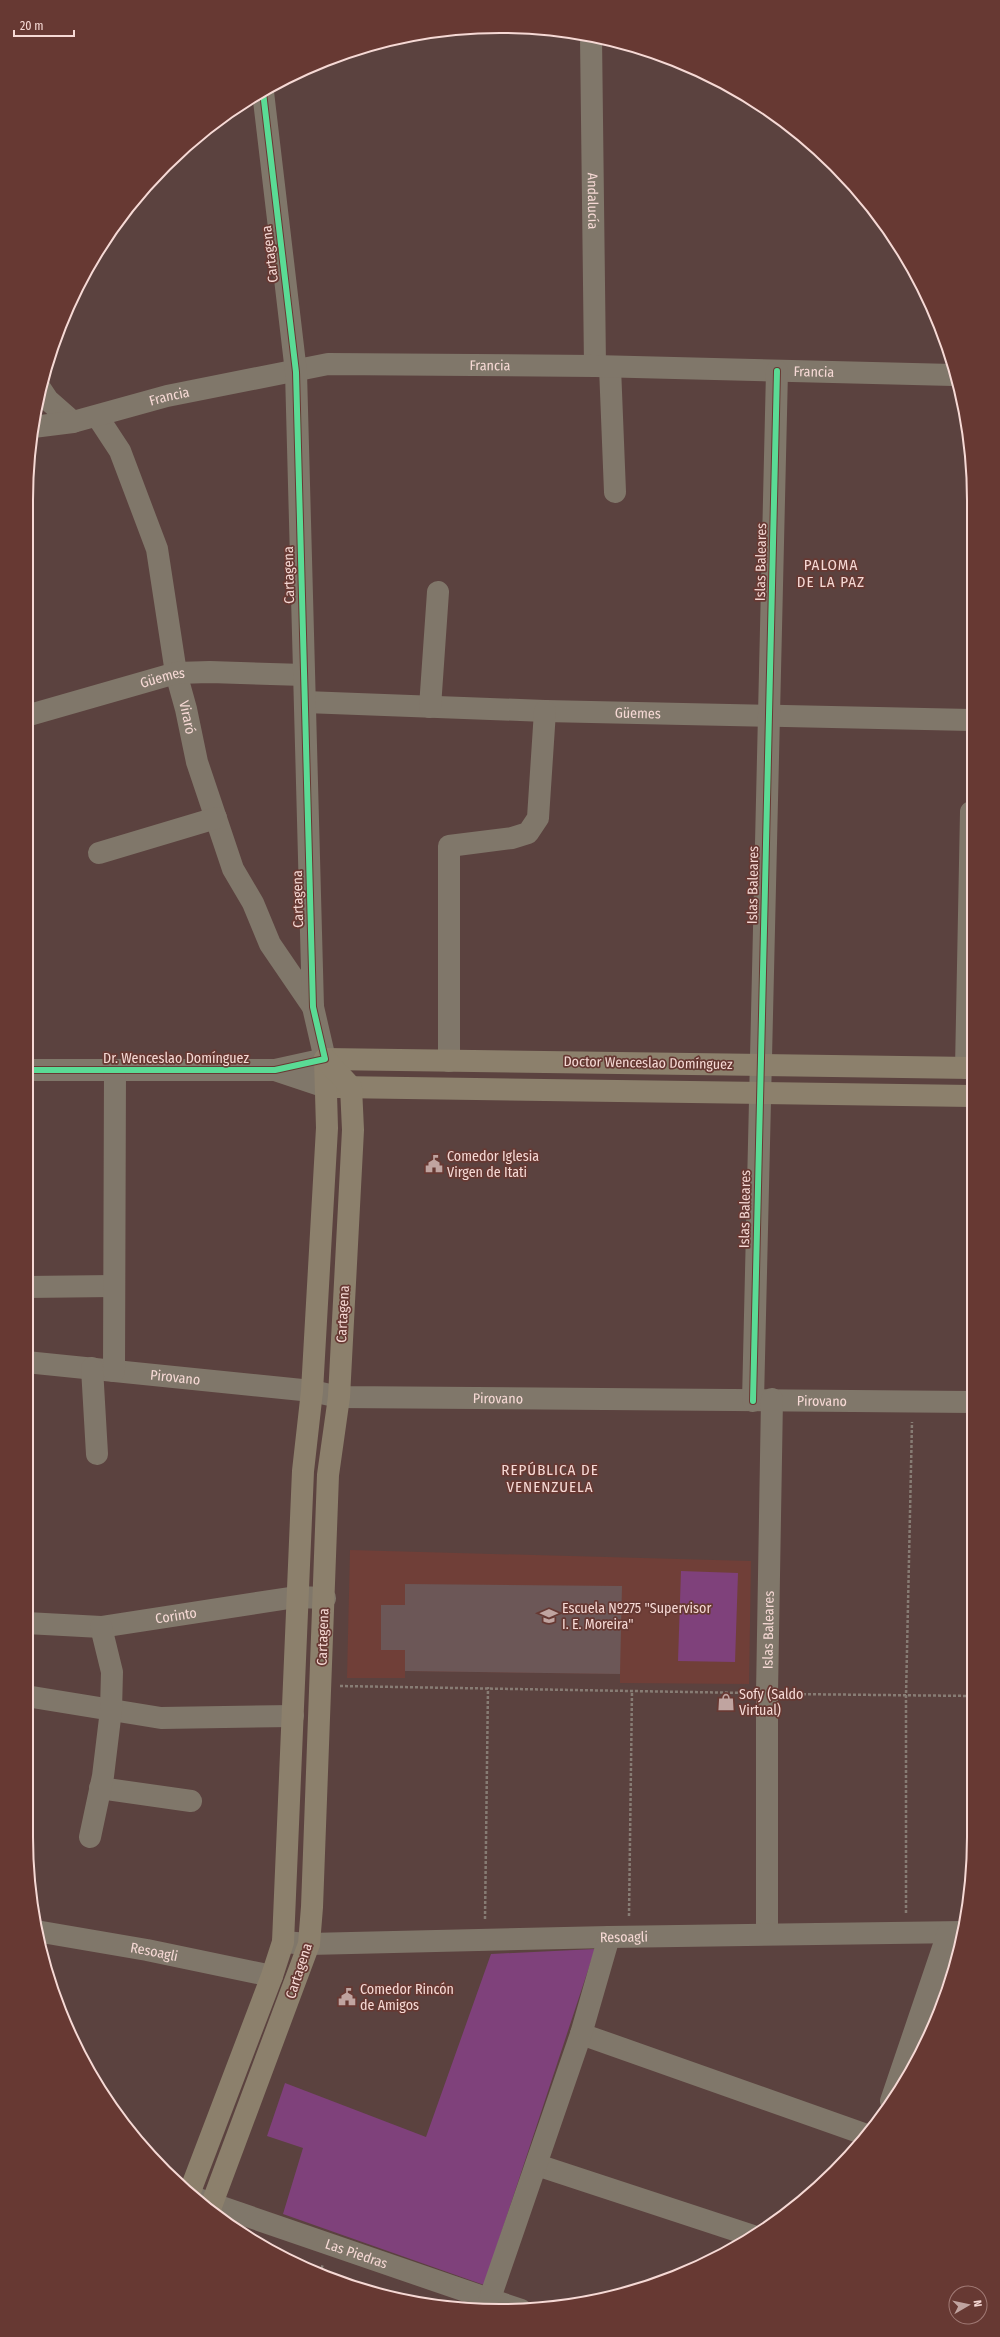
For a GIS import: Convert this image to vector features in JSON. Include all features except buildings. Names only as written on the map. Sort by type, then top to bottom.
[{"type":"main road","name":"Doctor Wenceslao Domínguez","points":[[325,1059],[967,1068]]},
{"type":"main road","name":"Cartagena","points":[[207,2200],[309,1944],[325,1598],[328,1475],[339,1397],[353,1130],[351,1087],[325,1059]]},
{"type":"main road","name":"Cartagena","points":[[191,2187],[272,1976],[283,1942],[302,1471],[312,1391],[327,1128],[325,1059]]},
{"type":"main road","name":"Doctor Wenceslao Domínguez","points":[[326,1087],[967,1096]]},
{"type":"street","name":"Andalucía","points":[[591,42],[603,366],[616,492]]},
{"type":"street","name":"Cartagena","points":[[264,98],[296,372],[313,1007],[325,1059]]},
{"type":"street","name":"Francia","points":[[39,426],[73,422],[166,396],[296,372],[328,364],[603,366],[950,375]]},
{"type":"street","name":"Islas Baleares","points":[[767,1934],[767,1694],[759,1092],[770,716],[777,371]]},
{"type":"street","points":[[45,396],[73,422]]},
{"type":"street","name":"Viraró","points":[[97,416],[120,451],[156,549],[176,673],[186,709],[197,762],[233,869],[253,903],[270,944],[313,1007]]},
{"type":"street","points":[[430,707],[438,592]]},
{"type":"street","name":"Güemes","points":[[33,714],[176,673],[210,672],[304,675]]},
{"type":"street","name":"Güemes","points":[[305,702],[545,711],[967,720]]},
{"type":"street","points":[[449,1060],[449,846],[512,838],[528,833],[538,818],[545,711]]},
{"type":"street","points":[[99,854],[216,818]]},
{"type":"street","name":"Dr. Wenceslao Domínguez","points":[[33,1070],[275,1070],[325,1059]]},
{"type":"street","points":[[114,1371],[116,1070]]},
{"type":"street","name":"Dr. Wenceslao Domínguez","points":[[275,1070],[326,1087]]},
{"type":"street","points":[[33,1287],[114,1286]]},
{"type":"street","name":"Pirovano","points":[[33,1363],[312,1391],[339,1397],[967,1402]]},
{"type":"street","points":[[92,1368],[97,1454]]},
{"type":"street","name":"Corinto","points":[[33,1622],[101,1627],[296,1597],[325,1598]]},
{"type":"street","points":[[90,1837],[100,1788],[111,1710],[112,1672],[101,1627]]},
{"type":"street","points":[[33,1697],[161,1718],[293,1716]]},
{"type":"street","points":[[100,1788],[191,1801]]},
{"type":"street","name":"Resoagli","points":[[43,1932],[147,1950],[272,1976]]},
{"type":"street","points":[[901,2075],[956,1932]]},
{"type":"street","name":"Resoagli","points":[[283,1942],[309,1944],[767,1934],[956,1932]]},
{"type":"street","points":[[490,2298],[537,2166],[580,2034],[619,1937]]},
{"type":"street","points":[[580,2034],[861,2133]]},
{"type":"street","points":[[537,2166],[746,2234]]},
{"type":"street","name":"Las Piedras","points":[[218,2208],[505,2304]]},
{"type":"path","points":[[906,1932],[906,1696],[912,1401]]},
{"type":"path","points":[[321,1686],[488,1687],[767,1694],[967,1696]]},
{"type":"path","points":[[484,1940],[488,1687]]},
{"type":"path","points":[[619,1937],[632,1691]]},
{"type":"shaded area","name":"Escuela Nº275 \"Supervisor I. E. Moreira\"","points":[[350,1550],[751,1561],[749,1684],[620,1683],[620,1674],[405,1671],[405,1678],[347,1678]]},
{"type":"shaded area","points":[[681,1571],[738,1573],[735,1662],[678,1661]]},
{"type":"shaded area","points":[[595,1949],[484,2285],[283,2214],[303,2148],[267,2136],[285,2083],[426,2137],[491,1954]]},
{"type":"cycle path","points":[[33,1070],[275,1070],[325,1059],[313,1007],[296,372],[264,98]]},
{"type":"cycle path","points":[[753,1401],[777,371]]},
{"type":"place","name":"Comedor Iglesia Virgen de Itati","points":[[434,1164]]},
{"type":"place","name":"Escuela Nº275 \"Supervisor I. E. Moreira\"","points":[[549,1616]]},
{"type":"place","name":"Sofy (Saldo Virtual)","points":[[726,1702]]},
{"type":"place","name":"Comedor Rincón de Amigos","points":[[347,1997]]},
{"type":"district","name":"PALOMA DE LA PAZ","points":[[831,574]]},
{"type":"district","name":"REPÚBLICA DE VENENZUELA","points":[[550,1478]]}]
